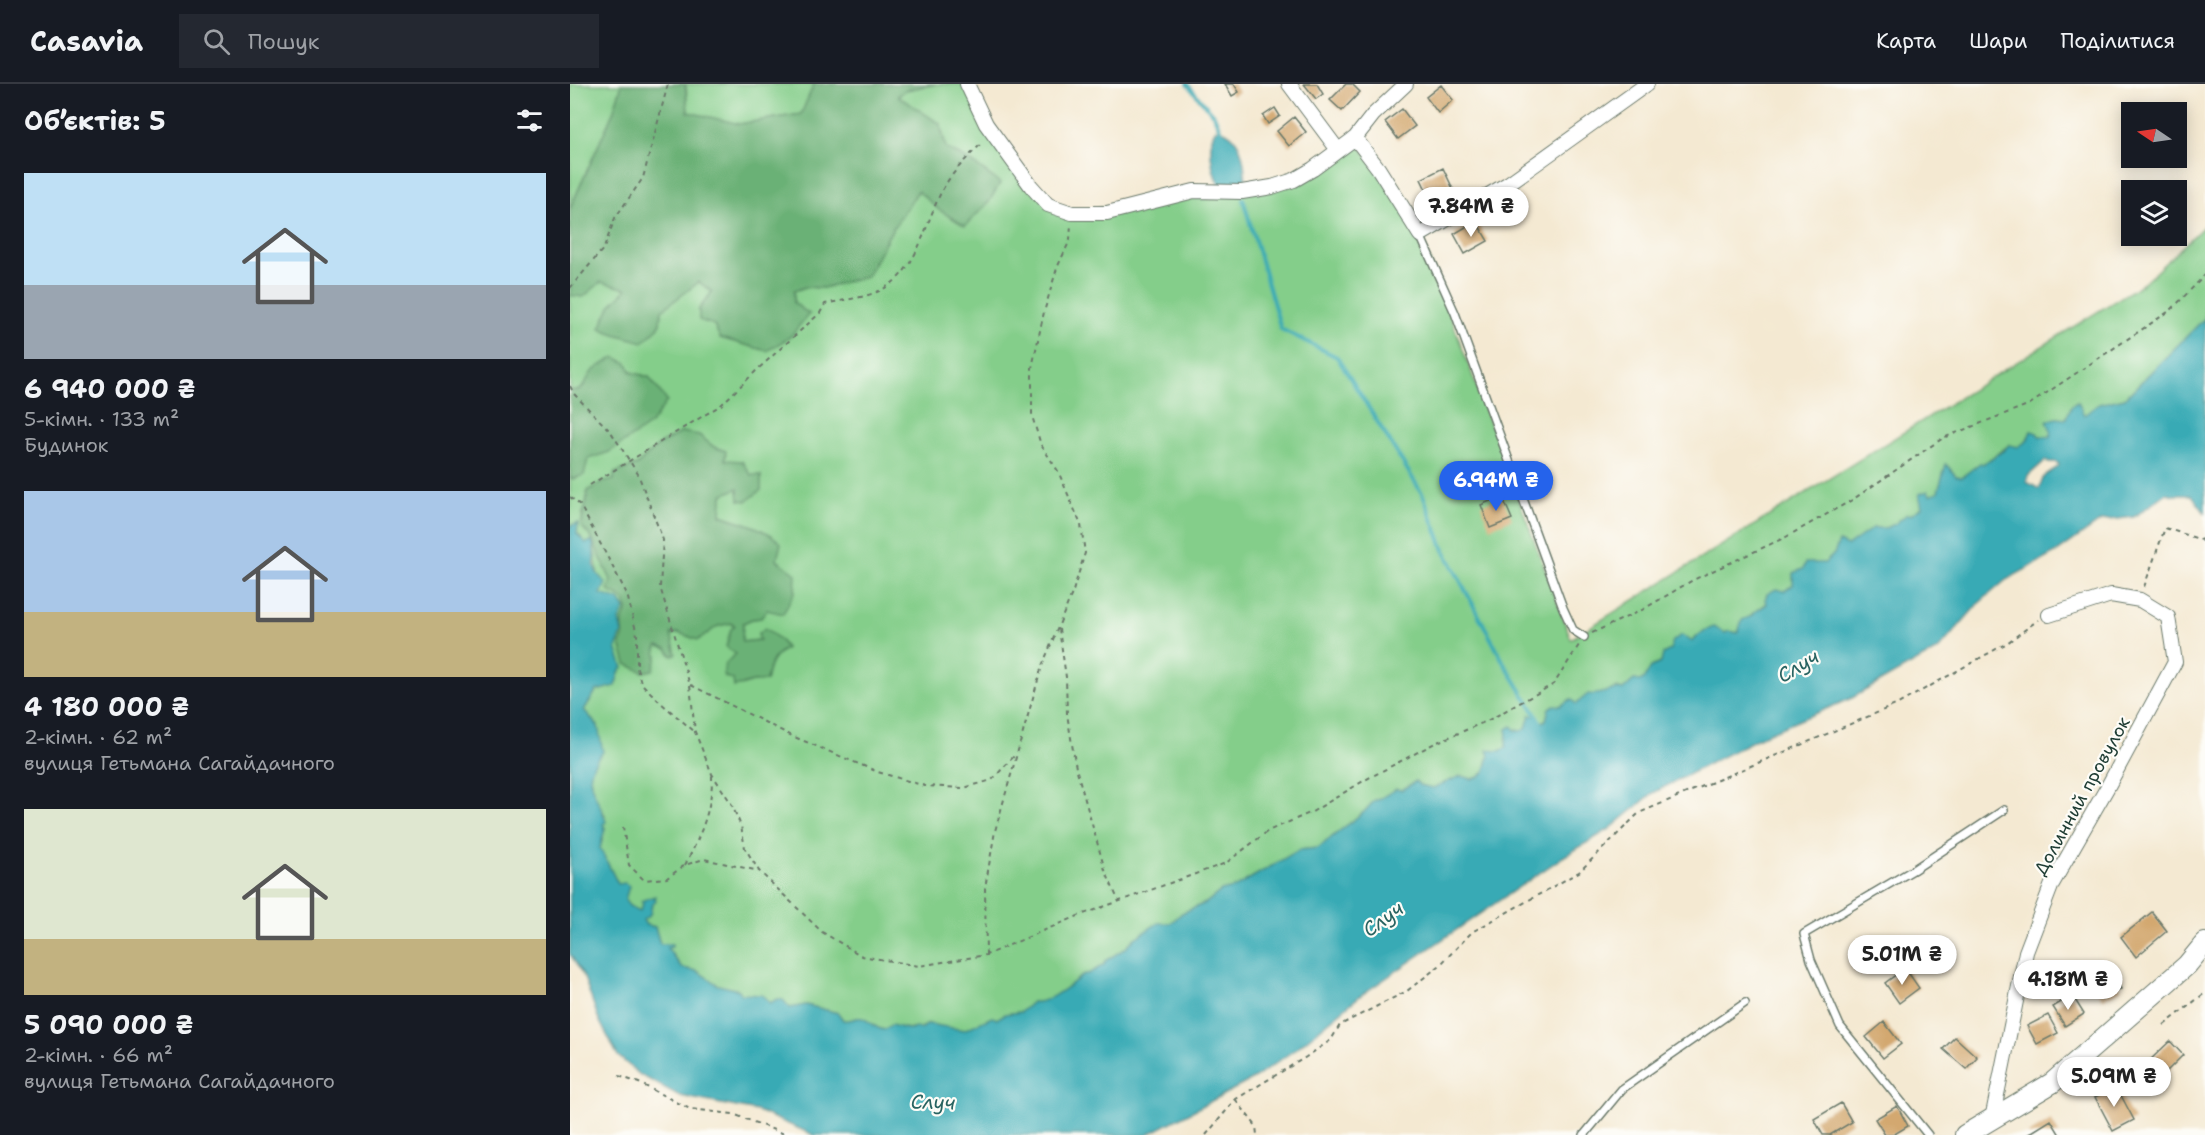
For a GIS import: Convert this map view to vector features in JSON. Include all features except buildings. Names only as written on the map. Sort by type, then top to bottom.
[{"type":"main road","points":[[1965,1135],[2052,1083],[2187,965],[2205,943]]},
{"type":"street","points":[[967,84],[992,134],[1031,186],[1048,205],[1072,213],[1107,213],[1194,191],[1242,192],[1272,187],[1294,180],[1355,138],[1374,115],[1406,84]]},
{"type":"street","points":[[1289,84],[1338,150]]},
{"type":"street","points":[[1355,138],[1378,168],[1420,235],[1509,183],[1647,84]]},
{"type":"street","name":"Долинний провулок","points":[[1992,1119],[2025,952],[2052,884],[2175,663],[2168,617],[2140,600],[2111,595],[2049,615]]},
{"type":"lane","points":[[1420,235],[1455,313],[1563,608],[1573,630],[1584,637]]},
{"type":"lane","points":[[1928,1135],[1840,1026],[1811,960],[1804,934],[1912,870],[2004,810]]},
{"type":"lane","points":[[1584,1135],[1622,1089],[1745,1002]]},
{"type":"path","points":[[570,288],[604,248],[615,218],[643,178],[668,84]]},
{"type":"path","points":[[590,484],[721,405],[820,313],[825,304],[879,291],[897,279],[911,262],[944,188],[960,165],[992,134]]},
{"type":"path","points":[[986,955],[985,888],[994,831],[1042,666],[1073,591],[1085,553],[1082,525],[1058,471],[1041,446],[1032,416],[1032,368],[1044,312],[1054,279],[1070,240],[1072,213]]},
{"type":"path","points":[[570,386],[574,394],[611,432],[638,474],[663,540],[660,587],[690,685],[695,732],[712,774],[731,803],[741,826],[745,848],[759,871],[822,932],[862,956],[919,966],[986,955],[1069,920],[1226,863],[1268,831],[1312,812],[1434,743],[1516,707],[1554,684],[1584,637],[1642,610],[1693,580],[1786,537],[1852,500],[1943,438],[2030,404],[2171,310],[2205,275]]},
{"type":"path","points":[[570,497],[579,505],[627,594],[637,635],[637,668],[641,682],[661,703],[695,732]]},
{"type":"path","points":[[2140,600],[2165,528],[2202,540],[2205,546]]},
{"type":"path","points":[[1206,1135],[1236,1099],[1306,1058],[1331,1040],[1340,1025],[1407,991],[1439,966],[1472,932],[1579,872],[1639,813],[1898,704],[2007,643],[2037,620],[2049,615]]},
{"type":"path","points":[[1059,626],[1066,677],[1067,714],[1076,768],[1102,861],[1119,902]]},
{"type":"path","points":[[690,685],[792,736],[878,772],[925,786],[964,788],[993,780],[1017,753]]},
{"type":"path","points":[[685,865],[704,826],[710,800],[712,774]]},
{"type":"path","points":[[623,827],[629,865],[644,880],[667,878],[685,865],[704,859],[759,871]]},
{"type":"path","points":[[2164,1025],[2205,993]]},
{"type":"path","points":[[619,1076],[639,1083],[690,1109],[733,1114],[787,1135]]},
{"type":"path","points":[[1236,1099],[1256,1126],[1257,1135]]},
{"type":"green space","points":[[570,84],[622,84],[613,113],[570,208]]},
{"type":"green space","points":[[622,84],[685,84],[688,112],[739,124],[801,114],[814,84],[936,84],[906,90],[898,96],[940,124],[946,148],[970,161],[1000,183],[989,202],[965,226],[939,210],[918,191],[890,233],[867,276],[823,288],[805,287],[794,291],[794,303],[809,314],[790,337],[767,351],[720,338],[714,325],[699,320],[699,309],[712,292],[699,282],[662,310],[659,327],[643,342],[600,328],[611,305],[627,289],[601,282],[583,297],[570,295],[570,209],[613,113]]},
{"type":"green space","points":[[686,84],[814,84],[802,114],[739,124],[688,112]]},
{"type":"green space","points":[[936,84],[967,84],[1031,186],[1072,213],[1194,191],[1272,187],[1355,138],[1420,235],[1571,639],[2144,283],[2183,246],[2187,246],[2187,242],[2205,225],[2205,318],[2125,398],[2099,404],[2084,416],[2077,402],[2072,405],[2066,419],[2056,418],[2050,437],[2039,436],[2031,431],[2027,441],[2018,447],[2009,445],[1962,477],[1956,476],[1946,465],[1938,492],[1930,495],[1922,507],[1910,515],[1907,514],[1895,524],[1885,528],[1873,528],[1825,563],[1803,569],[1793,585],[1753,613],[1738,633],[1704,631],[1692,641],[1670,650],[1661,663],[1651,667],[1645,678],[1640,681],[1634,680],[1623,690],[1617,688],[1576,704],[1549,708],[1546,720],[1521,731],[1515,730],[1506,748],[1489,756],[1485,771],[1479,777],[1472,779],[1461,776],[1433,788],[1419,785],[1416,781],[1402,790],[1396,789],[1375,800],[1365,811],[1318,848],[1299,850],[1234,888],[1221,891],[1206,903],[1182,913],[1171,923],[1135,938],[1126,948],[1088,975],[1085,974],[1045,1001],[1032,1002],[1021,1012],[1005,1014],[997,1019],[992,1017],[964,1030],[928,1024],[915,1029],[891,1025],[884,1030],[862,1018],[843,1020],[838,1013],[806,1005],[790,1008],[741,994],[739,990],[718,985],[697,971],[682,968],[667,947],[660,944],[655,927],[646,925],[642,920],[650,915],[652,903],[643,904],[640,911],[629,906],[600,848],[605,828],[603,824],[605,815],[594,795],[590,777],[598,726],[584,710],[596,691],[615,686],[620,670],[616,648],[622,634],[619,600],[600,594],[592,541],[586,543],[577,533],[578,523],[570,526],[570,477],[573,479],[588,459],[609,452],[649,377],[631,372],[592,372],[582,388],[570,391],[570,295],[583,297],[601,282],[628,289],[611,305],[659,327],[662,310],[699,282],[712,292],[699,309],[809,314],[794,303],[794,291],[805,287],[823,288],[867,276],[890,233],[918,190],[939,210],[1000,183],[970,161],[946,148],[940,124],[898,96],[906,90]],"holes":[[[699,435],[714,447],[725,451],[725,460],[751,475],[761,490],[739,500],[738,488],[722,495],[721,515],[772,535],[776,560],[761,618],[743,623],[741,642],[760,640],[770,633],[786,648],[772,662],[766,681],[741,686],[733,679],[737,642],[731,623],[718,626],[698,640],[679,633],[671,634],[667,649],[658,646],[657,658],[643,672],[633,665],[623,620],[627,611],[625,602],[618,595],[591,537],[582,527],[583,512],[596,494],[614,480],[615,473],[637,465],[661,443]]]},
{"type":"green space","points":[[614,357],[627,363],[631,372],[649,377],[667,401],[651,424],[609,452],[588,459],[584,475],[573,479],[570,477],[570,390],[582,388],[593,371]]},
{"type":"green space","points":[[682,432],[699,435],[714,447],[726,451],[725,460],[742,461],[751,475],[761,475],[761,490],[747,501],[739,500],[738,488],[722,495],[721,515],[767,533],[781,543],[777,560],[796,574],[795,592],[783,614],[767,610],[761,618],[743,623],[742,642],[760,640],[758,634],[765,628],[786,648],[772,662],[766,681],[734,687],[733,679],[725,677],[725,666],[736,654],[726,647],[731,629],[735,626],[731,623],[718,626],[698,640],[679,633],[671,634],[676,654],[672,656],[667,649],[658,646],[653,670],[643,672],[626,664],[620,644],[627,607],[621,598],[608,591],[611,580],[591,537],[582,527],[587,491],[601,483],[614,480],[614,473],[637,465],[661,443]]},
{"type":"water","points":[[1216,129],[1225,131],[1237,142],[1245,168],[1246,185],[1221,188],[1213,167],[1211,150],[1211,142]]},
{"type":"water","name":"Случ","points":[[2205,318],[2205,513],[2192,495],[2167,493],[2134,517],[2101,521],[2057,552],[2006,580],[1978,604],[1939,649],[1852,698],[1764,735],[1653,793],[1610,829],[1563,857],[1360,996],[1297,1048],[1255,1078],[1147,1135],[814,1135],[757,1111],[680,1096],[640,1075],[618,1056],[599,1020],[583,975],[570,954],[570,526],[578,523],[577,534],[586,543],[592,541],[595,568],[606,583],[601,594],[619,600],[625,609],[619,620],[622,633],[616,648],[623,668],[620,670],[615,686],[596,691],[584,710],[598,726],[603,752],[595,762],[590,779],[606,822],[603,824],[605,828],[600,848],[618,884],[625,883],[629,886],[625,900],[629,906],[640,911],[643,904],[641,901],[655,896],[656,901],[652,904],[650,915],[643,920],[646,925],[655,927],[660,944],[672,944],[672,947],[667,948],[682,968],[697,971],[718,985],[739,990],[741,994],[762,995],[770,1003],[777,999],[783,1000],[790,1008],[806,1005],[838,1013],[843,1020],[862,1018],[884,1030],[891,1025],[911,1030],[921,1029],[928,1024],[964,1030],[992,1017],[997,1019],[1005,1014],[1021,1012],[1032,1002],[1052,997],[1085,974],[1104,965],[1105,961],[1158,923],[1171,923],[1182,913],[1206,903],[1221,891],[1234,888],[1299,850],[1318,848],[1365,811],[1375,800],[1396,789],[1402,790],[1416,781],[1419,785],[1433,788],[1461,776],[1472,779],[1479,777],[1485,771],[1489,756],[1487,750],[1500,751],[1506,748],[1507,729],[1512,726],[1515,730],[1521,731],[1526,728],[1530,715],[1536,716],[1541,723],[1546,720],[1549,708],[1554,705],[1560,706],[1571,699],[1576,704],[1588,694],[1623,690],[1634,680],[1640,681],[1645,678],[1651,667],[1661,663],[1663,654],[1670,650],[1673,641],[1682,635],[1692,641],[1704,631],[1714,627],[1725,633],[1729,631],[1738,633],[1742,620],[1752,616],[1767,604],[1765,600],[1767,594],[1776,589],[1784,591],[1793,585],[1793,573],[1803,569],[1805,563],[1825,563],[1834,554],[1839,542],[1847,546],[1873,528],[1885,528],[1895,524],[1907,514],[1910,515],[1922,507],[1919,494],[1928,491],[1930,495],[1938,492],[1946,464],[1956,476],[1962,477],[2009,445],[2018,447],[2027,441],[2031,431],[2039,436],[2050,437],[2051,431],[2047,421],[2056,418],[2066,419],[2072,405],[2078,402],[2084,415],[2099,404],[2125,398]],"holes":[[[2046,460],[2048,463],[2059,464],[2044,476],[2039,489],[2027,482],[2028,476]]]},
{"type":"waterway","points":[[1187,84],[1214,115],[1221,132]]},
{"type":"waterway","points":[[1243,199],[1281,329],[1337,357],[1423,495],[1444,550],[1504,663],[1541,723]]}]
